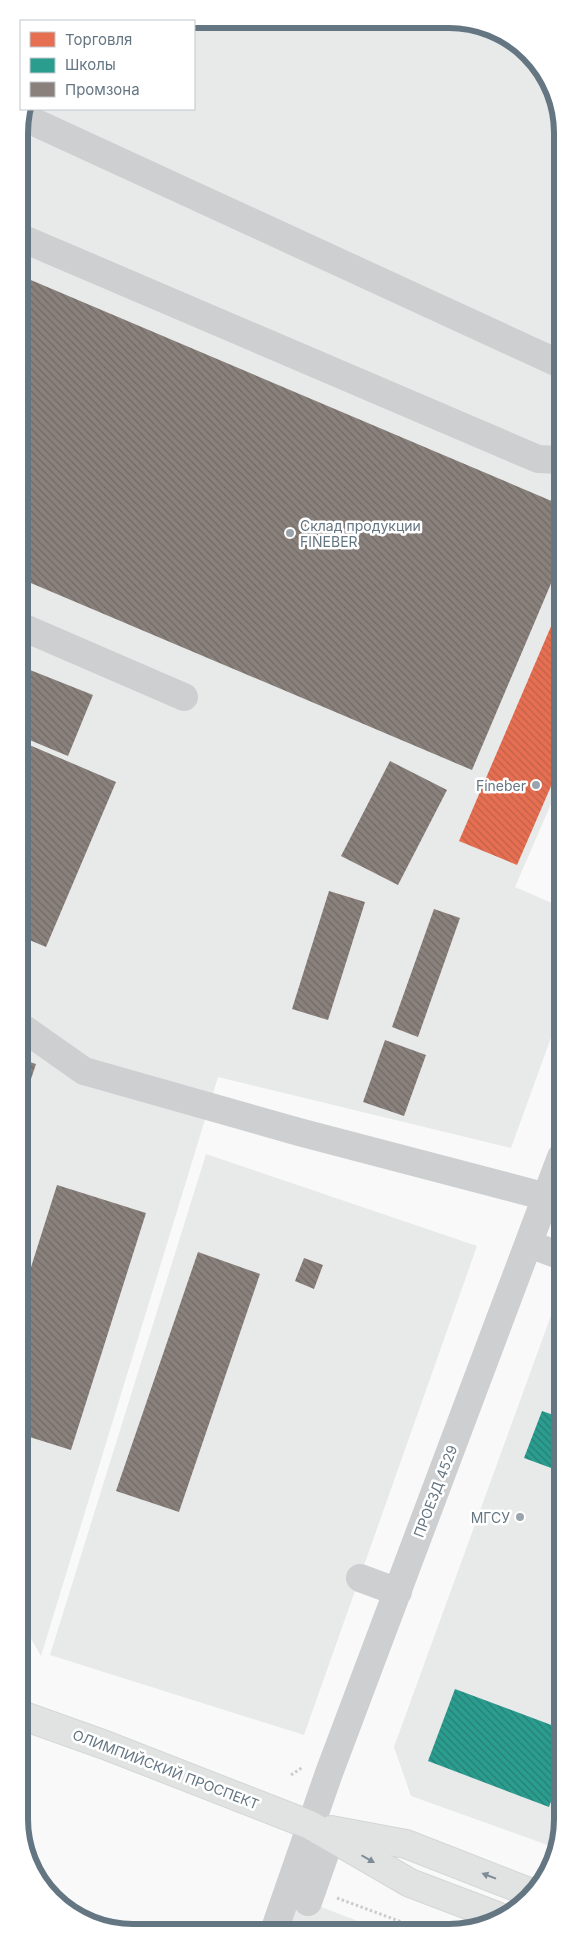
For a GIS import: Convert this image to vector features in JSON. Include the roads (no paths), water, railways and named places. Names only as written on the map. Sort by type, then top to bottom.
[{"type":"main road","name":"ОЛИМПИЙСКИЙ ПРОСПЕКТ","points":[[28,1718],[105,1745],[320,1831],[410,1883],[492,1914]]},
{"type":"main road","name":"ОЛИМПИЙСКИЙ ПРОСПЕКТ","points":[[320,1831],[406,1844],[526,1891]]},
{"type":"street","points":[[28,119],[554,361]]},
{"type":"street","points":[[28,241],[538,459],[554,460]]},
{"type":"street","points":[[28,629],[184,697]]},
{"type":"street","points":[[28,1032],[84,1071],[300,1132],[547,1197]]},
{"type":"street","name":"ПРОЕЗД 4529","points":[[320,1831],[398,1592],[553,1179]]},
{"type":"street","points":[[529,1244],[553,1253]]},
{"type":"street","points":[[360,1578],[398,1592]]},
{"type":"street","points":[[310,1896],[320,1831]]},
{"type":"street","points":[[277,1924],[320,1831]]},
{"type":"place","name":"Склад продукции FINEBER","points":[[290,533]]},
{"type":"place","name":"Fineber","points":[[536,785]]},
{"type":"place","name":"МГСУ","points":[[520,1517]]}]
